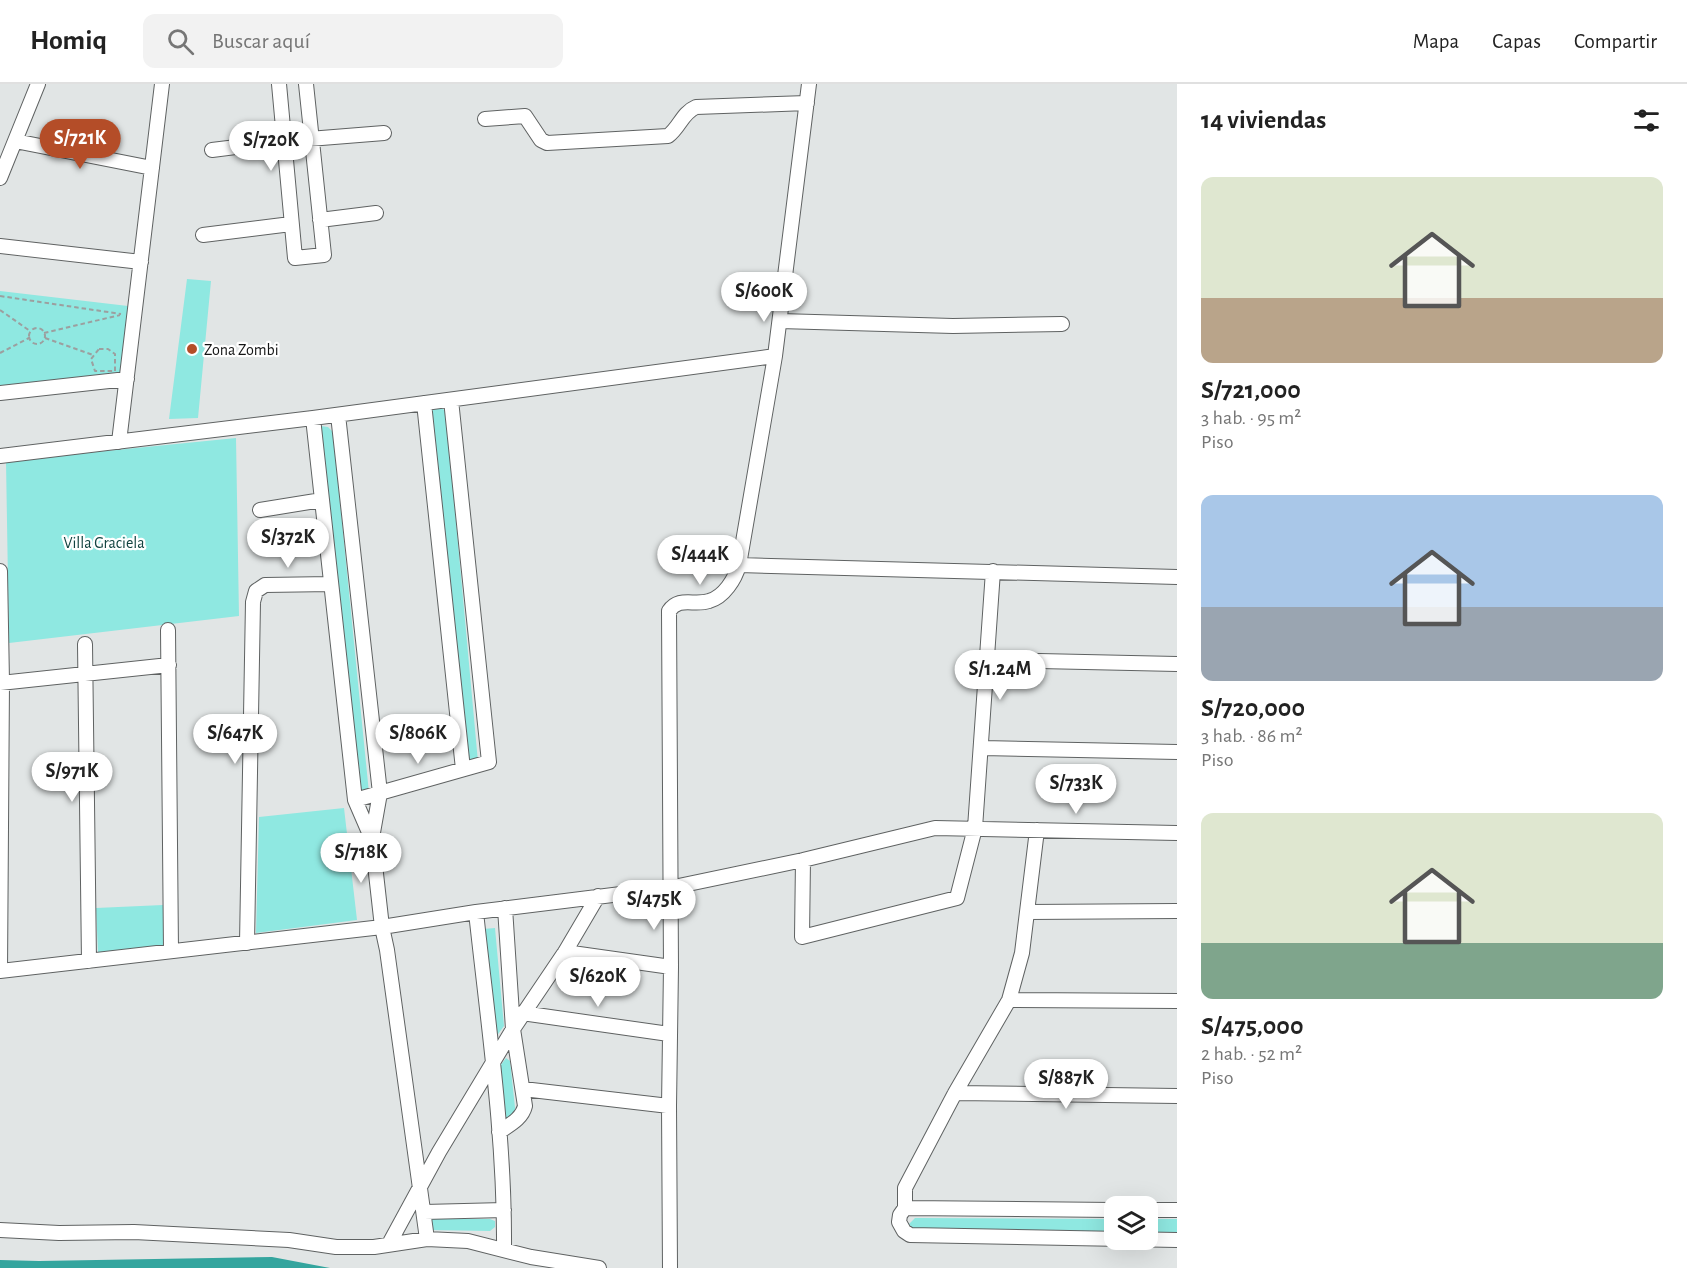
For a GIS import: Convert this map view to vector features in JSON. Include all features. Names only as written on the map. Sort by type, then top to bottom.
[{"type":"street","points":[[0,178],[38,84]]},
{"type":"street","points":[[119,441],[162,84]]},
{"type":"street","points":[[279,84],[294,258],[324,255],[306,84]]},
{"type":"street","points":[[670,1268],[669,611],[678,602],[709,602],[719,596],[735,578],[739,565],[775,356],[810,84]]},
{"type":"street","points":[[485,119],[525,116],[541,140],[547,143],[668,136],[688,111],[696,107],[807,103]]},
{"type":"street","points":[[212,150],[284,141],[384,133]]},
{"type":"street","points":[[15,141],[152,168]]},
{"type":"street","points":[[320,220],[376,213]]},
{"type":"street","points":[[203,235],[291,224]]},
{"type":"street","points":[[0,246],[141,262]]},
{"type":"street","points":[[780,321],[953,326],[1062,324]]},
{"type":"street","points":[[0,456],[338,415],[775,356]]},
{"type":"street","points":[[0,393],[127,379]]},
{"type":"street","points":[[355,800],[489,762],[451,400]]},
{"type":"street","points":[[424,403],[463,769]]},
{"type":"street","points":[[338,415],[380,793],[372,838],[382,927],[427,1239]]},
{"type":"street","points":[[313,418],[355,800],[372,838]]},
{"type":"street","points":[[260,510],[322,500]]},
{"type":"street","points":[[739,565],[1177,577]]},
{"type":"street","points":[[0,571],[0,971],[382,927],[505,908],[669,888],[803,860],[935,828],[1177,833]]},
{"type":"street","points":[[803,860],[802,937],[957,897],[975,828],[993,571]]},
{"type":"street","points":[[248,943],[253,602],[256,591],[265,585],[331,584]]},
{"type":"street","points":[[168,630],[171,951]]},
{"type":"street","points":[[85,644],[89,961]]},
{"type":"street","points":[[987,660],[1177,664]]},
{"type":"street","points":[[1,682],[169,665]]},
{"type":"street","points":[[982,748],[1177,752]]},
{"type":"street","points":[[1037,830],[1022,953],[1009,1000],[955,1093],[905,1188],[905,1208],[900,1215],[899,1222],[904,1231],[910,1235],[1177,1240]]},
{"type":"street","points":[[389,1244],[439,1152],[522,1013],[565,951],[598,896]]},
{"type":"street","points":[[499,1132],[523,1113],[525,1106],[513,1029],[505,908]]},
{"type":"street","points":[[1028,912],[1177,911]]},
{"type":"street","points":[[476,912],[499,1132],[504,1249]]},
{"type":"street","points":[[565,951],[671,967]]},
{"type":"street","points":[[1009,1000],[1177,1001]]},
{"type":"street","points":[[522,1013],[669,1034]]},
{"type":"street","points":[[523,1089],[669,1106]]},
{"type":"street","points":[[955,1093],[1177,1096]]},
{"type":"street","points":[[905,1208],[1104,1210]]},
{"type":"street","points":[[424,1212],[504,1210]]},
{"type":"street","points":[[1158,1210],[1177,1210]]},
{"type":"street","points":[[0,1230],[182,1234],[289,1240],[336,1247],[374,1247],[427,1239],[468,1241],[531,1257],[599,1268]]},
{"type":"path","points":[[0,296],[124,315],[44,333]]},
{"type":"path","points":[[0,310],[30,331]]},
{"type":"path","points":[[38,328],[44,333],[45,338],[42,343],[32,342],[29,338],[30,331],[38,328]]},
{"type":"path","points":[[0,353],[29,338]]},
{"type":"path","points":[[45,338],[93,355]]},
{"type":"path","points":[[99,349],[112,351],[115,354],[115,371],[95,371],[91,364],[93,355],[99,349]]},
{"type":"green space","name":"Zona Zombi","points":[[187,279],[211,281],[198,418],[169,419]]},
{"type":"green space","points":[[0,291],[128,306],[121,372],[0,386]]},
{"type":"green space","points":[[434,407],[442,408],[446,412],[478,762],[467,766],[431,412]]},
{"type":"green space","points":[[321,426],[328,427],[333,432],[369,793],[358,797],[318,432]]},
{"type":"green space","name":"Villa Graciela","points":[[236,438],[239,616],[9,643],[6,461]]},
{"type":"green space","points":[[344,808],[357,920],[256,933],[259,817]]},
{"type":"green space","points":[[163,905],[165,949],[98,952],[96,908]]},
{"type":"green space","points":[[495,928],[504,1026],[493,1041],[483,929]]},
{"type":"green space","points":[[506,1058],[510,1061],[516,1117],[506,1119],[500,1066]]},
{"type":"green space","points":[[915,1218],[1104,1219],[1104,1233],[911,1230],[909,1224]]},
{"type":"green space","points":[[428,1219],[490,1219],[495,1221],[495,1227],[490,1231],[428,1230]]},
{"type":"green space","points":[[1158,1219],[1177,1219],[1177,1233],[1158,1233]]},
{"type":"shaded area","points":[[272,1257],[330,1268],[0,1268],[0,1260]]},
{"type":"place","name":"Zona Zombi","points":[[192,349]]}]
